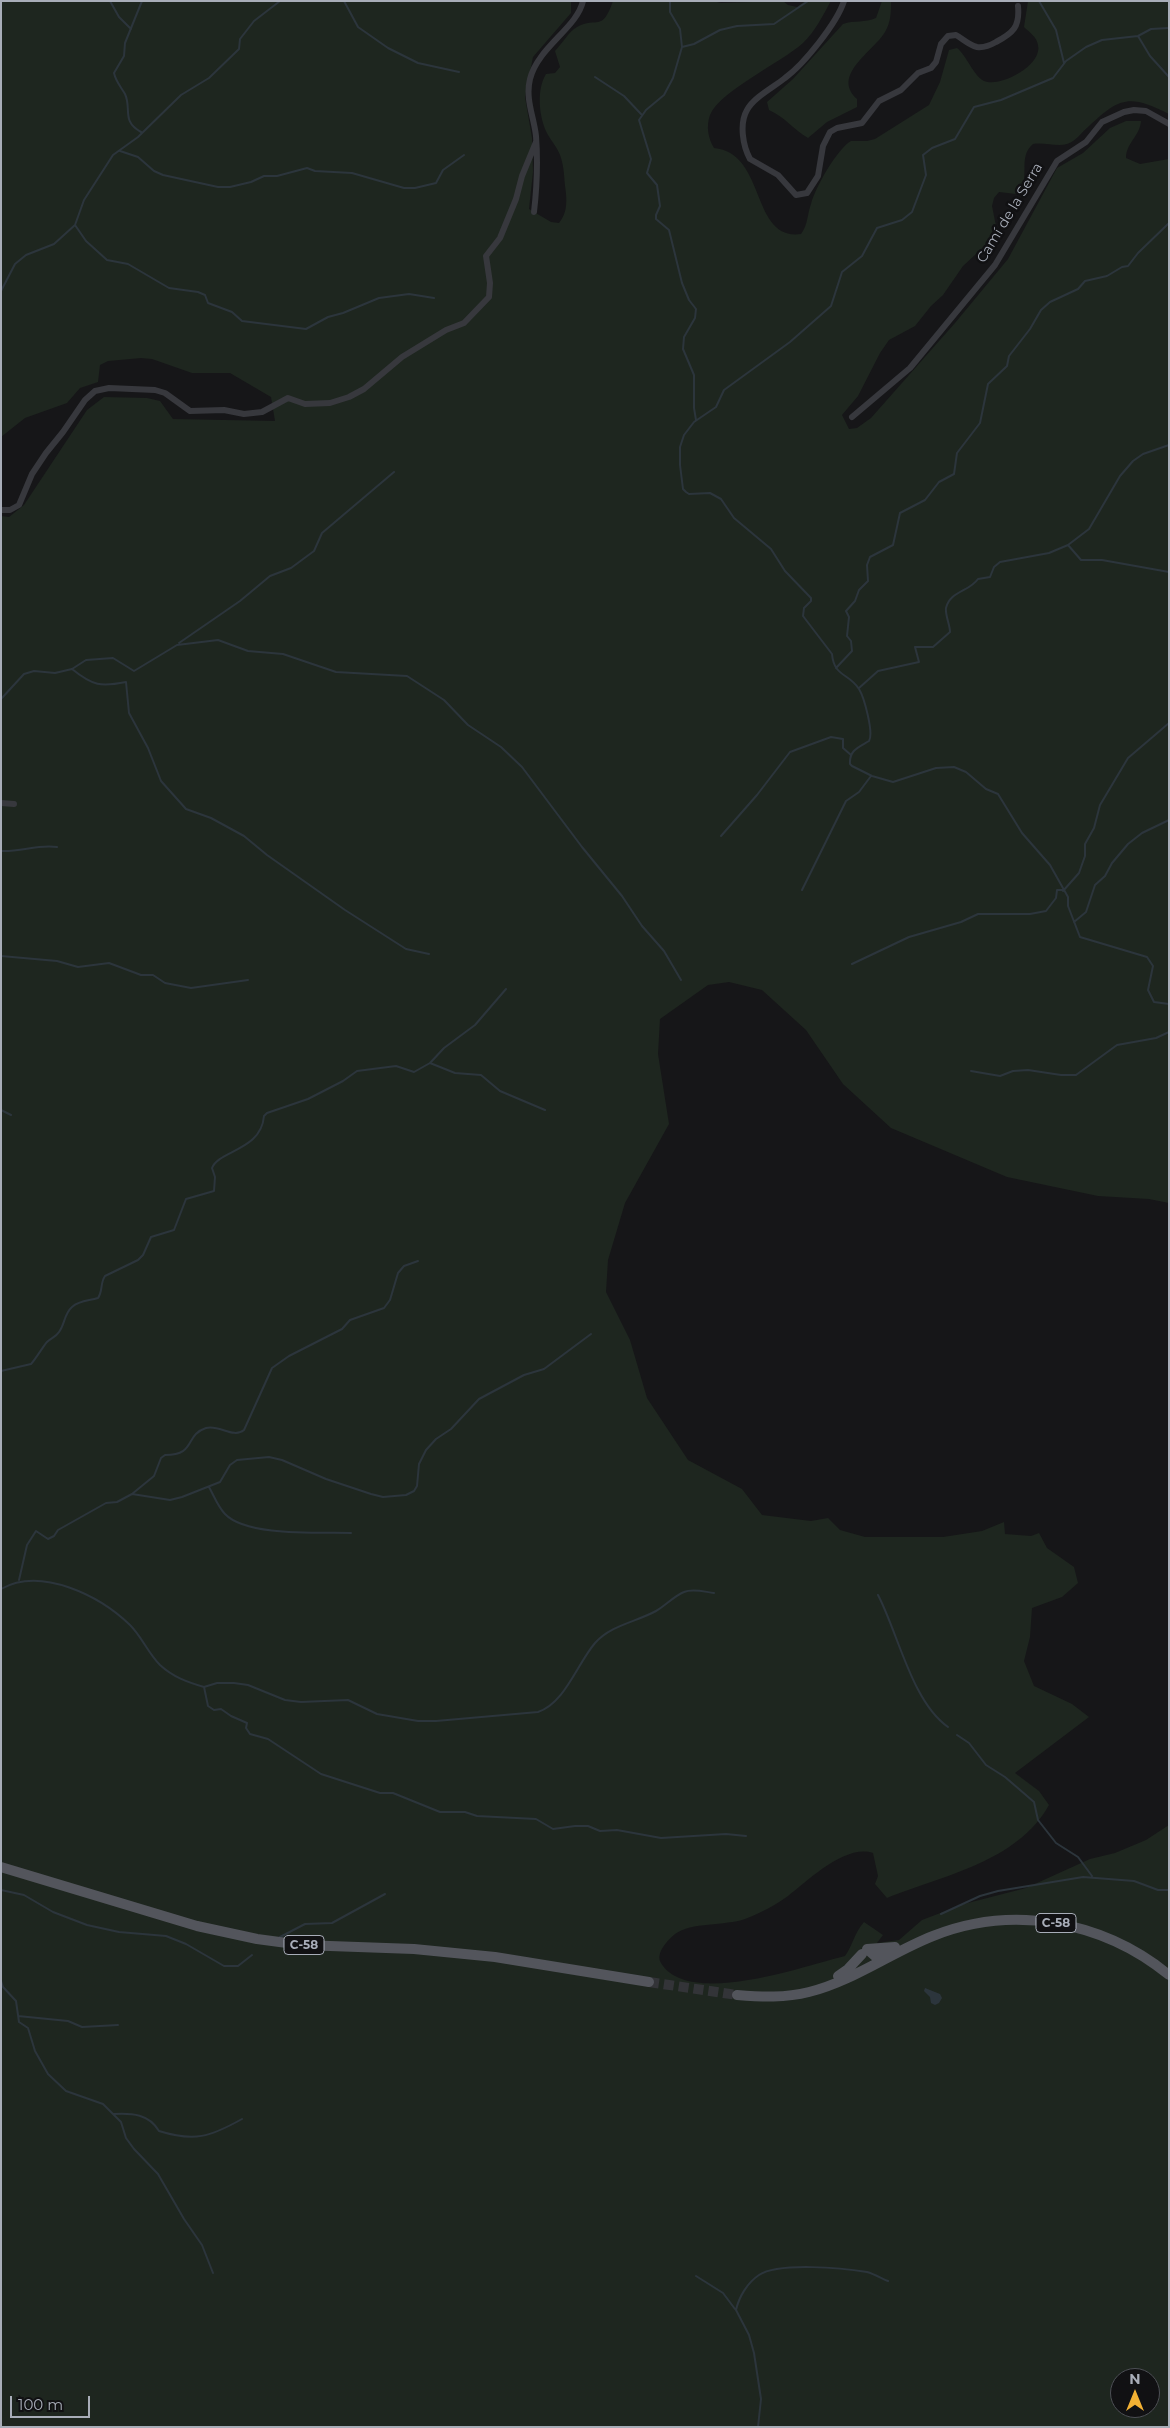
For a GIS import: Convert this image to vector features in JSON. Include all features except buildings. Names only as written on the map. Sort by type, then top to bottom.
[{"type":"main road","name":"C-58","points":[[1,1867],[188,1923],[244,1937],[302,1945],[434,1950],[537,1963],[649,1982]]},
{"type":"main road","name":"C-58","points":[[1,1872],[196,1930],[256,1944],[334,1952],[434,1955],[616,1976]]},
{"type":"main road","name":"C-58","points":[[757,1996],[805,1989],[837,1976],[865,1955],[895,1947],[929,1932],[973,1921],[1013,1916],[1058,1920],[1102,1932],[1141,1951],[1169,1971]]},
{"type":"main road","name":"C-58","points":[[737,1995],[773,1997],[810,1992],[831,1985],[912,1945],[955,1928],[1014,1920],[1050,1922],[1102,1935],[1140,1954],[1169,1975]]},
{"type":"main road","points":[[837,1976],[865,1955],[912,1945]]},
{"type":"main road","points":[[864,1968],[865,1955]]},
{"type":"street","points":[[534,212],[538,175],[536,142],[529,103],[530,80],[541,56],[578,14],[583,1]]},
{"type":"street","points":[[844,1],[819,42],[793,72],[749,106],[744,118],[743,138],[750,159],[778,176],[796,195],[807,193],[815,182],[823,146],[830,132],[837,128],[862,123],[879,101],[901,90],[918,73],[931,68],[936,62],[941,44],[948,36],[956,35],[969,44],[982,48],[1013,33],[1019,21],[1018,6]]},
{"type":"street","name":"Camí de la Serra","points":[[852,418],[910,368],[995,265],[1057,161],[1086,142],[1102,122],[1124,112],[1134,110],[1146,111],[1169,124]]},
{"type":"street","points":[[1,510],[10,510],[19,505],[32,474],[46,453],[67,427],[85,400],[96,391],[110,388],[161,392],[186,409],[200,412],[224,410],[256,414],[288,398],[305,404],[330,403],[364,389],[402,357],[446,330],[464,323],[489,297],[490,284],[486,256],[500,238],[536,142]]},
{"type":"street","points":[[1,803],[14,804]]},
{"type":"shaded area","points":[[1,1],[571,1],[571,13],[533,57],[525,97],[532,138],[533,172],[529,209],[551,222],[559,223],[566,205],[563,167],[559,152],[542,121],[540,96],[546,74],[555,73],[560,67],[555,51],[574,29],[584,24],[602,20],[606,17],[613,1],[713,1],[721,3],[783,1],[788,5],[797,7],[805,1],[831,1],[815,29],[803,43],[726,96],[710,115],[708,123],[709,136],[714,148],[731,153],[743,165],[773,224],[785,233],[801,234],[805,227],[813,197],[839,152],[851,141],[875,139],[929,105],[940,82],[949,50],[957,48],[984,81],[1000,81],[1019,73],[1034,60],[1038,53],[1036,40],[1024,27],[1028,1],[1169,1],[1169,114],[1144,103],[1126,102],[1117,104],[1099,117],[1070,143],[1059,145],[1033,144],[1026,156],[1021,189],[1016,194],[999,192],[994,198],[992,206],[997,231],[996,239],[991,246],[976,254],[963,266],[943,295],[931,306],[915,326],[889,340],[880,353],[858,396],[842,415],[849,429],[857,428],[871,418],[955,323],[1008,259],[1057,168],[1083,153],[1110,128],[1126,121],[1141,121],[1138,131],[1128,148],[1126,158],[1140,164],[1169,159],[1169,1203],[1149,1199],[1098,1196],[1007,1177],[891,1128],[843,1084],[806,1030],[762,990],[729,982],[708,985],[660,1019],[658,1054],[669,1124],[625,1203],[608,1260],[606,1292],[630,1340],[647,1398],[688,1460],[742,1489],[762,1515],[811,1521],[828,1518],[840,1530],[865,1537],[943,1537],[982,1531],[1004,1522],[1005,1534],[1031,1536],[1039,1533],[1047,1548],[1074,1567],[1078,1583],[1062,1597],[1032,1608],[1030,1637],[1024,1661],[1034,1686],[1072,1704],[1089,1717],[1015,1773],[1039,1791],[1049,1805],[1035,1824],[1018,1840],[999,1853],[977,1864],[887,1898],[875,1884],[878,1876],[873,1853],[862,1852],[839,1858],[773,1906],[756,1914],[737,1921],[682,1930],[666,1943],[661,1951],[660,1959],[661,1963],[675,1976],[695,1982],[720,1983],[748,1980],[803,1968],[845,1956],[864,1922],[883,1935],[877,1943],[899,1940],[922,1920],[964,1904],[1026,1888],[1090,1859],[1115,1853],[1146,1840],[1169,1825],[1169,2427],[1,2427],[1,516],[9,517],[24,505],[87,410],[104,397],[147,398],[160,401],[173,419],[275,421],[271,397],[230,373],[192,373],[152,359],[141,358],[108,361],[100,365],[98,382],[80,388],[67,403],[25,418],[1,437]]},
{"type":"shaded area","points":[[882,1],[891,1],[887,28],[879,40],[857,64],[851,73],[849,81],[850,90],[857,99],[857,107],[827,122],[808,138],[780,116],[769,110],[767,102],[793,79],[843,24],[876,18]]},
{"type":"shaded area","points":[[925,1988],[940,1994],[942,1998],[939,2003],[935,2005],[931,2003],[930,1997],[924,1991]]},
{"type":"waterway","points":[[110,1],[119,17],[131,29]]},
{"type":"waterway","points":[[141,132],[131,124],[127,99],[114,73],[124,56],[125,43],[142,1]]},
{"type":"waterway","points":[[1,291],[15,264],[26,255],[54,244],[75,225],[84,200],[113,155],[138,137],[181,95],[209,78],[239,49],[240,39],[254,21],[280,1]]},
{"type":"waterway","points":[[344,1],[358,27],[388,48],[418,63],[459,72]]},
{"type":"waterway","points":[[670,1],[670,12],[680,29],[682,47],[673,78],[664,95],[646,110],[639,120],[651,159],[647,173],[657,185],[660,206],[656,219],[669,230],[682,283],[689,300],[696,309],[695,318],[684,337],[683,349],[694,375],[696,420]]},
{"type":"waterway","points":[[682,47],[694,44],[720,30],[737,26],[774,24],[808,1]]},
{"type":"waterway","points":[[1039,1],[1056,30],[1064,63]]},
{"type":"waterway","points":[[1169,28],[1151,29],[1138,36],[1102,40],[1086,47],[1066,61],[1053,78],[1001,100],[974,107],[955,139],[932,148],[923,155],[926,175],[912,212],[902,220],[877,228],[862,256],[842,272],[831,306],[790,342],[724,390],[716,407],[694,422],[684,435],[680,447],[683,489],[689,494],[710,493],[721,499],[734,518],[771,549],[785,571],[811,598],[811,601],[804,608],[803,616],[832,654],[833,661],[839,671],[859,689],[868,715],[869,741],[853,752],[850,764],[872,776],[893,782],[936,768],[954,767],[966,772],[986,789],[998,794],[1022,833],[1050,865],[1068,897],[1068,906],[1080,937],[1147,957],[1153,966],[1148,990],[1154,1002],[1169,1004]]},
{"type":"waterway","points":[[1138,36],[1150,56],[1169,77]]},
{"type":"waterway","points":[[595,77],[624,96],[641,114]]},
{"type":"waterway","points":[[120,151],[138,157],[154,171],[163,175],[218,187],[230,187],[251,182],[264,176],[277,176],[307,168],[315,171],[352,173],[404,188],[415,188],[436,183],[443,170],[464,155]]},
{"type":"waterway","points":[[836,668],[852,651],[851,641],[847,636],[849,617],[846,611],[855,601],[859,590],[868,581],[867,565],[870,557],[893,545],[900,513],[925,500],[939,482],[954,474],[957,453],[980,423],[988,384],[1007,366],[1009,356],[1030,329],[1041,310],[1050,302],[1078,289],[1085,281],[1107,276],[1122,267],[1128,266],[1138,253],[1169,223]]},
{"type":"waterway","points":[[75,225],[86,241],[107,260],[128,264],[169,288],[198,292],[205,295],[208,303],[232,312],[242,321],[306,329],[328,317],[379,298],[409,294],[434,298]]},
{"type":"waterway","points":[[1068,545],[1089,529],[1120,476],[1133,461],[1143,454],[1169,445]]},
{"type":"waterway","points":[[179,643],[240,601],[270,576],[291,568],[314,551],[322,533],[394,472]]},
{"type":"waterway","points":[[859,688],[878,671],[919,662],[915,647],[933,647],[950,632],[946,608],[951,598],[970,587],[978,579],[990,577],[994,567],[1000,562],[1049,553],[1068,545],[1081,560],[1102,560],[1169,572]]},
{"type":"waterway","points":[[1,699],[24,674],[34,671],[55,673],[72,669],[86,660],[113,658],[134,671],[177,645],[218,640],[248,651],[283,654],[336,672],[407,676],[444,700],[468,725],[501,747],[522,767],[582,847],[622,896],[642,926],[664,951],[681,980]]},
{"type":"waterway","points":[[72,669],[86,679],[98,684],[126,682],[129,713],[148,748],[161,781],[186,809],[211,818],[244,836],[267,855],[345,910],[406,949],[429,954]]},
{"type":"waterway","points":[[1063,891],[1079,873],[1085,856],[1085,844],[1094,828],[1100,805],[1128,758],[1169,723]]},
{"type":"waterway","points":[[721,836],[757,795],[790,752],[831,737],[843,739],[843,748],[851,755]]},
{"type":"waterway","points":[[802,890],[846,801],[859,792],[871,776]]},
{"type":"waterway","points":[[1074,922],[1086,912],[1095,885],[1105,876],[1112,863],[1128,844],[1142,833],[1169,820]]},
{"type":"waterway","points":[[1,851],[43,846],[57,847]]},
{"type":"waterway","points":[[852,964],[909,937],[961,922],[978,914],[1030,914],[1046,911],[1056,898],[1057,890],[1062,890]]},
{"type":"waterway","points":[[1,956],[57,961],[78,967],[109,963],[141,975],[153,975],[165,983],[191,988],[248,980]]},
{"type":"waterway","points":[[430,1063],[444,1048],[475,1025],[506,989]]},
{"type":"waterway","points":[[971,1071],[1000,1076],[1013,1071],[1028,1070],[1061,1075],[1076,1075],[1117,1045],[1156,1038],[1169,1032]]},
{"type":"waterway","points":[[1,1371],[31,1364],[47,1342],[58,1334],[67,1313],[72,1307],[81,1302],[98,1298],[105,1276],[138,1260],[143,1255],[151,1237],[174,1230],[186,1199],[214,1191],[215,1177],[212,1168],[216,1162],[248,1143],[256,1136],[267,1113],[308,1099],[343,1081],[357,1071],[396,1066],[414,1072],[430,1063],[455,1073],[481,1075],[500,1091],[545,1110]]},
{"type":"waterway","points":[[1,1110],[11,1115]]},
{"type":"waterway","points":[[132,1494],[154,1476],[161,1458],[165,1455],[182,1452],[199,1431],[211,1427],[235,1433],[244,1430],[272,1368],[289,1356],[342,1329],[350,1320],[384,1308],[390,1300],[398,1273],[404,1266],[418,1261]]},
{"type":"waterway","points":[[19,1580],[27,1545],[36,1531],[48,1539],[54,1536],[58,1530],[106,1503],[117,1502],[132,1494],[170,1500],[182,1497],[220,1482],[230,1465],[237,1460],[269,1457],[282,1460],[326,1479],[371,1494],[383,1497],[406,1495],[414,1491],[417,1486],[419,1464],[426,1450],[436,1439],[451,1429],[479,1399],[524,1375],[544,1369],[591,1334]]},
{"type":"waterway","points":[[209,1487],[225,1514],[235,1521],[250,1527],[285,1532],[351,1533]]},
{"type":"waterway","points":[[1,1589],[17,1583],[34,1581],[51,1583],[87,1595],[103,1604],[130,1625],[160,1665],[180,1679],[204,1687],[208,1706],[214,1710],[221,1709],[247,1723],[246,1728],[250,1734],[268,1739],[321,1774],[380,1793],[393,1793],[440,1812],[465,1812],[477,1816],[536,1819],[553,1829],[588,1826],[600,1831],[617,1830],[661,1838],[726,1834],[746,1836]]},
{"type":"waterway","points":[[204,1687],[217,1683],[234,1683],[248,1685],[285,1700],[301,1702],[348,1700],[377,1714],[418,1721],[538,1712],[556,1700],[570,1682],[588,1652],[608,1632],[656,1611],[684,1592],[695,1590],[714,1593]]},
{"type":"waterway","points":[[878,1595],[915,1684],[935,1716],[948,1727]]},
{"type":"waterway","points":[[957,1735],[969,1743],[986,1765],[1005,1777],[1034,1802],[1038,1820],[1056,1843],[1078,1857],[1092,1876]]},
{"type":"waterway","points":[[941,1914],[980,1896],[998,1891],[1083,1877],[1134,1881],[1158,1890],[1169,1890]]},
{"type":"waterway","points":[[1,1890],[24,1895],[53,1912],[87,1925],[119,1932],[166,1936],[186,1944],[224,1966],[238,1966],[252,1955]]},
{"type":"waterway","points":[[280,1937],[305,1924],[332,1923],[385,1894]]},
{"type":"waterway","points":[[1,1981],[3,1987],[16,2001],[19,2022],[28,2028],[35,2051],[48,2074],[66,2091],[103,2104],[121,2122],[126,2138],[158,2174],[184,2219],[202,2245],[213,2273]]},
{"type":"waterway","points":[[18,2016],[68,2021],[82,2027],[118,2025]]},
{"type":"waterway","points":[[114,2114],[140,2116],[150,2121],[159,2131],[192,2137],[211,2134],[242,2119]]},
{"type":"waterway","points":[[758,2427],[761,2399],[754,2353],[749,2335],[736,2310],[741,2295],[747,2286],[759,2275],[768,2271],[796,2267],[867,2272],[888,2281]]},
{"type":"waterway","points":[[696,2276],[723,2293],[735,2309]]},
{"type":"tunnel","points":[[649,1982],[737,1995]]}]
